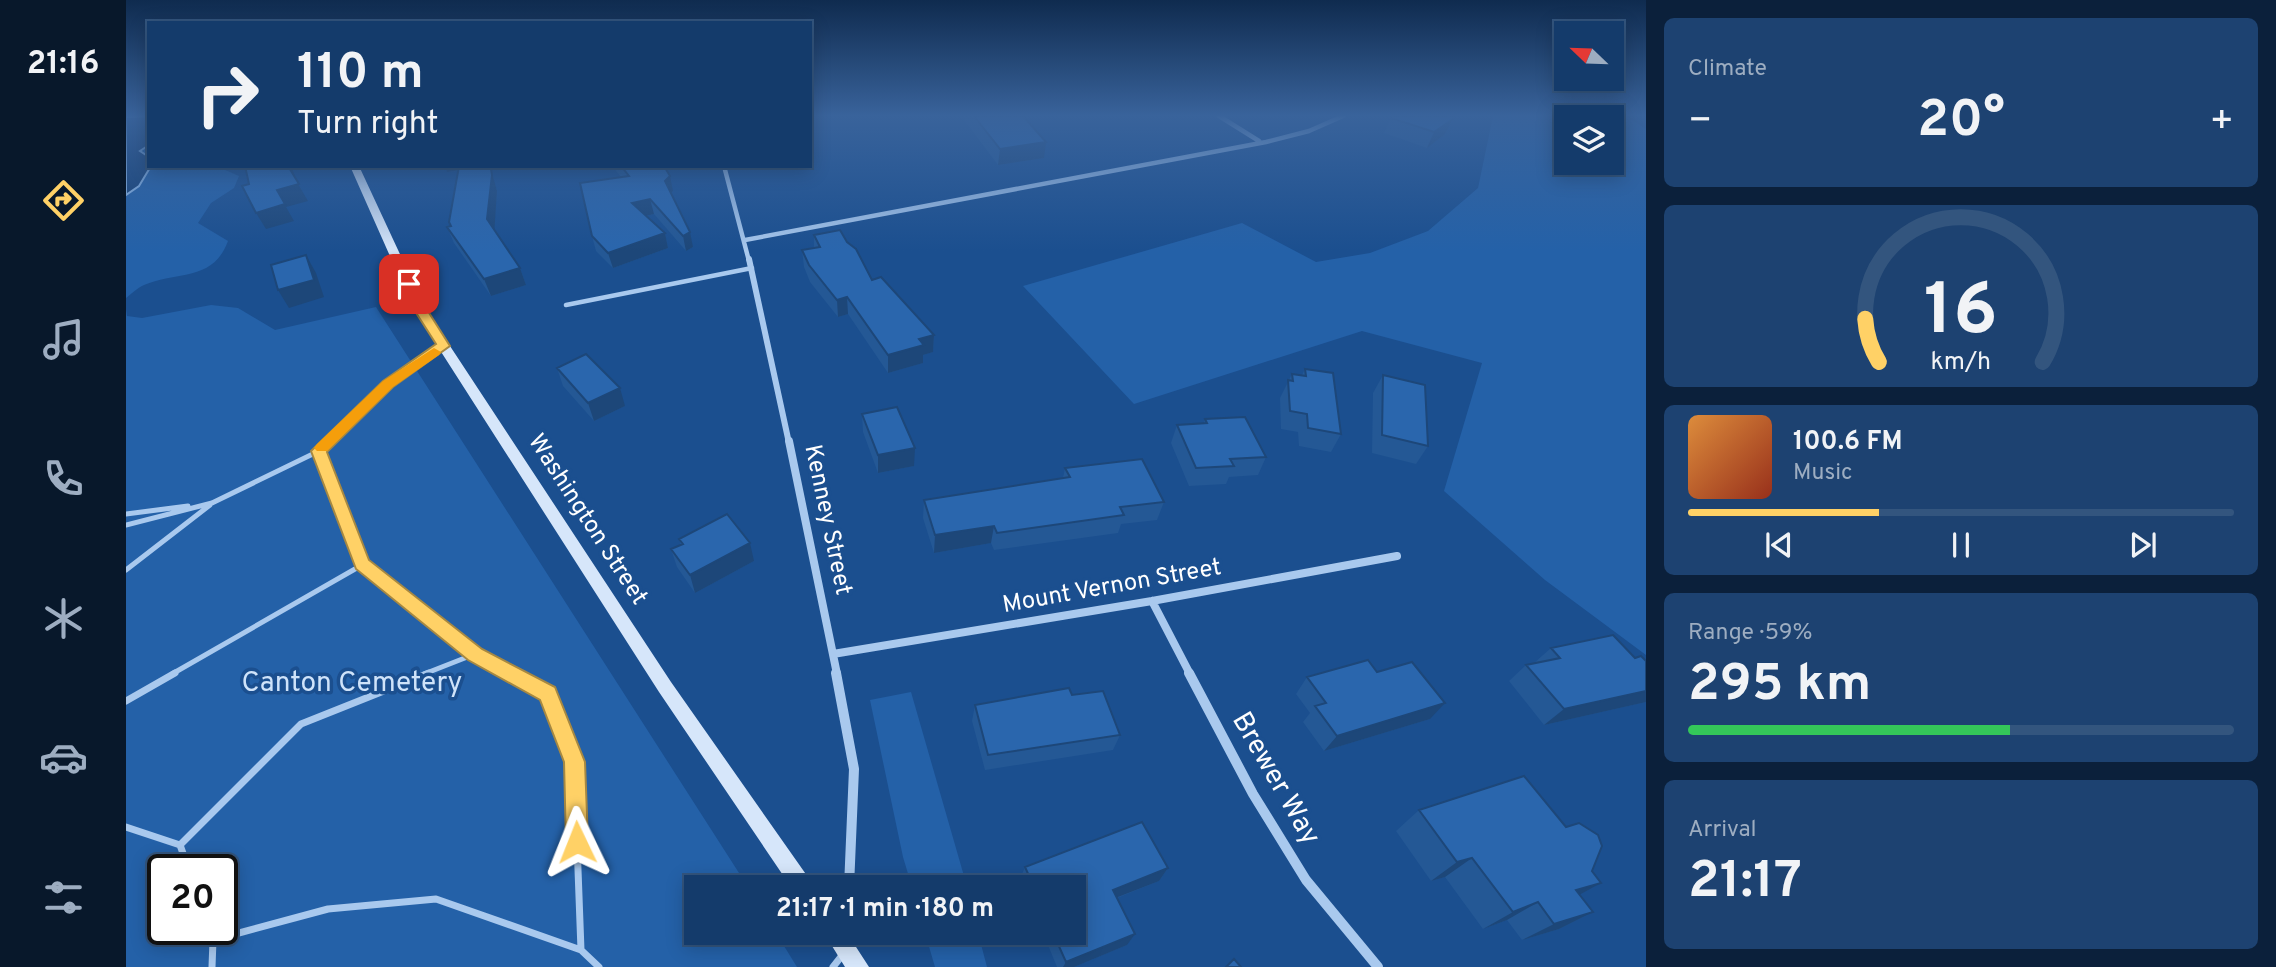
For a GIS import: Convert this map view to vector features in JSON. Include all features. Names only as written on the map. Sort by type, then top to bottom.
[{"type":"main road","name":"Washington Street","points":[[355,168],[419,308],[664,687],[795,875]]},
{"type":"street","points":[[745,240],[1166,161]]},
{"type":"street","name":"Kenney Street","points":[[724,168],[752,268],[833,654],[853,769],[849,875]]},
{"type":"street","name":"Mount Vernon Street","points":[[833,654],[1152,601],[1397,556]]},
{"type":"street","name":"Brewer Way","points":[[1152,601],[1253,794],[1306,880],[1378,967]]},
{"type":"lane","points":[[566,305],[752,268]]},
{"type":"lane","points":[[126,525],[212,503],[318,451],[388,384],[444,346]]},
{"type":"lane","points":[[318,451],[362,565],[475,654],[548,694],[574,762],[581,950]]},
{"type":"lane","points":[[126,514],[212,503]]},
{"type":"lane","points":[[126,570],[144,559],[212,503]]},
{"type":"lane","points":[[126,701],[362,565]]},
{"type":"lane","points":[[180,845],[301,724],[475,654]]},
{"type":"lane","points":[[126,827],[180,845]]},
{"type":"lane","points":[[180,845],[183,854]]},
{"type":"lane","points":[[238,933],[328,909],[436,899],[581,950],[599,967]]},
{"type":"lane","points":[[212,967],[213,945]]},
{"type":"green space","points":[[126,161],[147,161],[147,168],[221,168],[239,176],[234,188],[211,203],[198,223],[228,241],[213,263],[193,273],[144,285],[126,298]]},
{"type":"green space","points":[[1484,161],[1554,161],[1554,175],[1624,175],[1624,161],[1646,161],[1646,655],[1545,580],[1444,491],[1482,363],[1362,331],[1134,404],[1023,286],[1242,223],[1316,262],[1370,253],[1428,231],[1478,188]]},
{"type":"green space","name":"Canton Cemetery","points":[[211,305],[238,308],[275,330],[376,307],[740,875],[684,875],[684,945],[783,945],[797,967],[126,967],[126,309],[127,316],[142,318]]},
{"type":"green space","points":[[911,692],[964,875],[908,875],[870,700]]},
{"type":"green space","points":[[929,945],[981,945],[987,967],[935,967]]},
{"type":"shaded area","points":[[126,161],[147,161],[147,168],[150,168],[139,186],[126,195]]},
{"type":"building","points":[[245,168],[289,168],[299,184],[277,190],[285,204],[256,213],[242,186],[249,184]]},
{"type":"building","points":[[459,168],[491,169],[487,219],[520,268],[484,279],[447,227],[451,226],[449,222]]},
{"type":"building","points":[[623,168],[665,168],[670,176],[665,181],[690,232],[683,236],[650,199],[632,203],[665,233],[608,253],[592,236],[580,183],[629,176]]},
{"type":"building","points":[[840,230],[847,242],[856,249],[872,280],[881,277],[934,335],[919,339],[924,345],[888,355],[847,297],[837,300],[809,265],[802,250],[820,247],[814,235]]},
{"type":"building","points":[[306,255],[314,280],[278,290],[271,265]]},
{"type":"building","points":[[586,354],[620,388],[588,403],[557,368]]},
{"type":"building","points":[[1305,369],[1333,373],[1341,434],[1308,428],[1307,414],[1290,411],[1288,380],[1293,381],[1292,374],[1306,376]]},
{"type":"building","points":[[1383,375],[1425,385],[1428,446],[1382,435]]},
{"type":"building","points":[[897,407],[915,448],[878,455],[862,414]]},
{"type":"building","points":[[1245,417],[1266,457],[1230,459],[1234,466],[1196,468],[1177,425],[1207,423],[1205,419]]},
{"type":"building","points":[[1142,459],[1164,502],[1120,507],[1124,515],[997,533],[994,526],[935,535],[924,500],[1070,477],[1065,468]]},
{"type":"building","points":[[727,514],[750,543],[690,575],[671,549],[683,544],[679,539]]},
{"type":"building","points":[[1613,635],[1635,658],[1641,656],[1646,661],[1646,691],[1564,709],[1526,665],[1560,658],[1551,648]]},
{"type":"building","points":[[1368,660],[1377,672],[1412,662],[1445,703],[1337,736],[1315,706],[1326,703],[1307,677]]},
{"type":"building","points":[[1069,688],[1072,695],[1103,691],[1120,735],[988,755],[975,705]]},
{"type":"building","points":[[1524,776],[1566,827],[1579,823],[1598,835],[1602,846],[1592,871],[1601,883],[1576,890],[1593,912],[1554,924],[1538,902],[1513,912],[1472,858],[1457,862],[1419,810]]},
{"type":"building","points":[[1142,822],[1168,868],[1113,890],[1135,934],[1066,962],[1058,945],[1086,945],[1086,875],[1029,875],[1025,867]]},
{"type":"building","points":[[1234,959],[1241,967],[1226,967]]},
{"type":"slow traffic","points":[[322,448],[388,384],[434,352]]},
{"type":"route","points":[[409,284],[419,308],[444,346],[388,384],[318,451],[362,565],[475,654],[548,694],[574,762],[577,842]]}]
